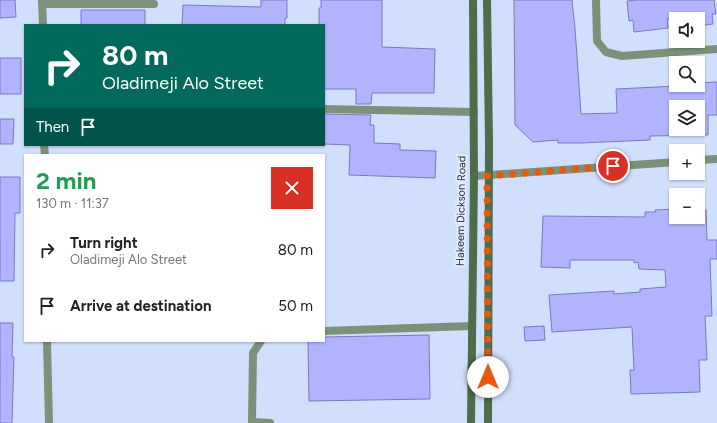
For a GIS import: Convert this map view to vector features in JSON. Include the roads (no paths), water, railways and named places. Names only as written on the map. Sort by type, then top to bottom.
[{"type":"main road","name":"Hakeem Dickson Road","points":[[471,423],[474,176],[473,0]]},
{"type":"main road","points":[[487,0],[489,142],[487,176],[488,423]]},
{"type":"street","points":[[596,0],[597,41],[606,52],[622,56],[717,50]]},
{"type":"street","points":[[43,24],[42,2],[154,4]]},
{"type":"street","points":[[325,109],[474,112]]},
{"type":"street","points":[[705,160],[717,159]]},
{"type":"street","points":[[474,176],[669,163]]},
{"type":"street","points":[[325,331],[471,326]]},
{"type":"street","points":[[48,342],[49,423]]},
{"type":"street","points":[[260,342],[253,353],[252,422],[270,423]]}]
